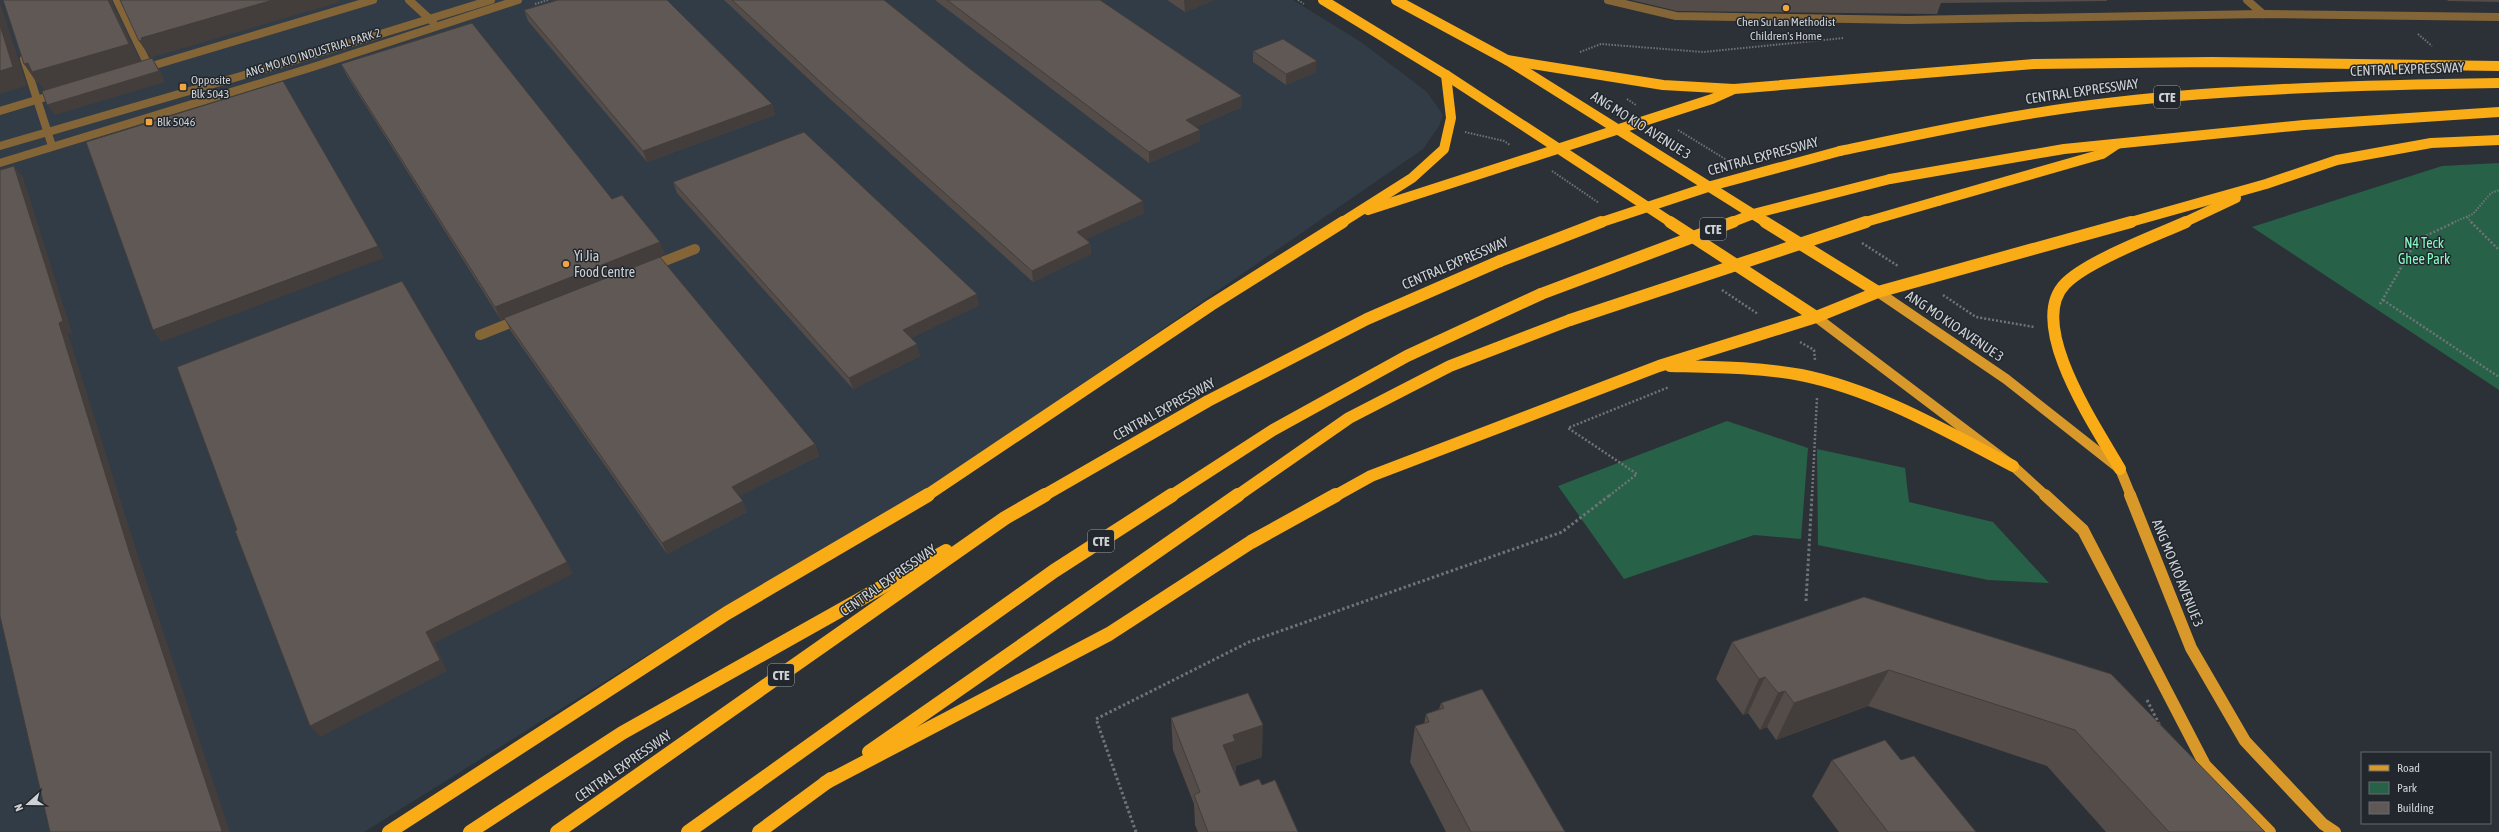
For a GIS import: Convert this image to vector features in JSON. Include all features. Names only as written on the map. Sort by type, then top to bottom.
[{"type":"highway","points":[[1323,0],[1446,75],[1816,317]]},
{"type":"highway","name":"ANG MO KIO AVENUE 3","points":[[1396,0],[1507,60],[1878,292]]},
{"type":"highway","points":[[1507,60],[1663,85],[1734,90],[2034,64],[2212,62],[2499,66]]},
{"type":"highway","points":[[389,832],[727,613],[950,482],[1211,306],[1351,215],[1412,178],[1444,149],[1452,118],[1446,75]]},
{"type":"highway","name":"CENTRAL EXPRESSWAY","points":[[557,832],[1005,518],[1208,401],[1367,319],[1500,261],[1618,215],[1712,186],[1840,151],[1950,128],[2050,111],[2156,98],[2382,86],[2499,83]]},
{"type":"highway","points":[[1351,215],[1532,158],[1712,99],[1734,90]]},
{"type":"highway","name":"CTE","points":[[688,832],[1054,571],[1273,430],[1407,356],[1541,294],[1753,214],[1890,179],[2056,150],[2118,143],[2304,125],[2499,112]]},
{"type":"highway","points":[[825,783],[1109,634],[1251,542],[1371,476],[1659,366],[1816,317],[1878,292],[2266,184],[2345,159],[2431,143],[2499,140]]},
{"type":"highway","points":[[760,832],[825,783],[1350,418],[1450,366],[1570,320],[1840,229],[2102,154],[2118,143]]},
{"type":"highway","points":[[2120,470],[2065,371],[2053,326],[2054,309],[2058,294],[2065,284],[2095,264],[2266,184]]},
{"type":"highway","points":[[1659,366],[1732,368],[1818,379],[1891,404],[2013,466]]},
{"type":"highway","points":[[470,832],[622,733],[1005,518]]},
{"type":"main road","name":"ANG MO KIO AVENUE 3","points":[[1878,292],[2006,379],[2120,470],[2191,648],[2245,741],[2323,824],[2335,832]]},
{"type":"main road","points":[[1816,317],[2013,466],[2083,530],[2205,765],[2270,832]]},
{"type":"street","points":[[118,0],[149,67]]},
{"type":"street","points":[[134,71],[373,0]]},
{"type":"street","points":[[409,0],[437,27]]},
{"type":"street","name":"ANG MO KIO INDUSTRIAL PARK 2","points":[[0,146],[307,57],[491,0]]},
{"type":"street","name":"ANG MO KIO INDUSTRIAL PARK 2","points":[[0,163],[437,27],[518,0]]},
{"type":"street","points":[[1608,0],[1684,16],[1907,20],[2263,14],[2499,17]]},
{"type":"street","points":[[2247,0],[2263,14]]},
{"type":"street","points":[[480,4],[485,10]]},
{"type":"street","points":[[22,50],[52,146]]},
{"type":"street","points":[[307,57],[313,66]]},
{"type":"street","points":[[0,112],[67,91]]},
{"type":"street","points":[[645,269],[695,249]]},
{"type":"street","points":[[480,336],[530,315]]},
{"type":"path","points":[[1298,0],[1305,4]]},
{"type":"path","points":[[1450,129],[1504,141],[1600,204]]},
{"type":"path","points":[[2380,304],[2417,240],[2430,232],[2473,214],[2491,193],[2499,190]]},
{"type":"path","points":[[2467,217],[2499,250]]},
{"type":"path","points":[[1721,289],[1778,329],[1814,350],[1818,379]]},
{"type":"path","points":[[2383,300],[2499,376]]},
{"type":"path","points":[[1136,832],[1096,719],[1249,642],[1562,532],[1637,474],[1568,428],[1665,387],[1672,387]]},
{"type":"path","points":[[1809,395],[1824,399]]},
{"type":"path","points":[[1806,601],[1817,396]]},
{"type":"path","points":[[2143,692],[2160,727]]},
{"type":"shaded area","points":[[0,0],[1293,0],[1361,42],[1427,92],[1443,115],[1439,126],[1423,149],[945,479],[713,614],[364,832],[0,832]]},
{"type":"green space","name":"N4 Teck Ghee Park","points":[[2499,163],[2499,390],[2252,227],[2442,166]]},
{"type":"green space","points":[[1727,421],[1808,448],[1801,539],[1754,535],[1624,579],[1558,486]]},
{"type":"green space","points":[[1817,449],[1905,468],[1909,502],[1993,522],[2049,583],[1988,580],[1818,545]]},
{"type":"building","points":[[3,0],[108,0],[129,44],[32,72],[28,63],[24,64]]},
{"type":"building","points":[[120,0],[273,0],[141,38],[142,40],[139,41]]},
{"type":"building","points":[[558,0],[667,0],[772,104],[643,151],[524,10]]},
{"type":"building","points":[[732,0],[884,0],[969,68],[1143,201],[1077,232],[1090,243],[1032,271],[827,88]]},
{"type":"building","points":[[947,0],[1100,0],[1242,96],[1186,120],[1200,130],[1149,152]]},
{"type":"building","points":[[472,23],[612,199],[622,195],[660,242],[495,307],[341,64]]},
{"type":"building","points":[[0,25],[13,67],[0,71]]},
{"type":"building","points":[[1283,39],[1317,61],[1286,74],[1253,51]]},
{"type":"building","points":[[152,58],[159,71],[47,105],[42,91]]},
{"type":"building","points":[[283,81],[378,246],[153,330],[86,142]]},
{"type":"building","points":[[804,132],[977,294],[903,330],[917,344],[849,378],[673,182]]},
{"type":"building","points":[[14,166],[63,321],[59,323],[129,551],[222,831],[221,832],[50,832],[0,616],[0,170]]},
{"type":"building","points":[[660,257],[815,444],[732,487],[743,501],[662,543],[504,318]]},
{"type":"building","points":[[402,281],[567,562],[426,632],[440,660],[310,726],[235,531],[237,530],[177,367]]},
{"type":"building","points":[[1864,597],[2111,674],[2265,832],[2169,832],[2075,730],[1889,670],[1794,703],[1785,691],[1778,693],[1765,677],[1759,679],[1732,642]]},
{"type":"building","points":[[1482,689],[1565,832],[1471,832],[1415,726],[1429,722],[1426,714],[1444,708],[1441,703]]},
{"type":"building","points":[[1248,693],[1263,725],[1233,735],[1235,741],[1223,745],[1240,786],[1259,779],[1262,785],[1275,780],[1298,832],[1208,832],[1194,795],[1200,792],[1171,718]]},
{"type":"building","points":[[1885,740],[1901,760],[1914,756],[1976,832],[1888,832],[1832,760]]},
{"type":"place","name":"Chen Su Lan Methodist Children's Home","points":[[1786,8]]},
{"type":"place","name":"Opposite Blk 5043","points":[[183,87]]},
{"type":"place","name":"Blk 5046","points":[[149,122]]},
{"type":"place","name":"Yi Jia Food Centre","points":[[566,264]]}]
